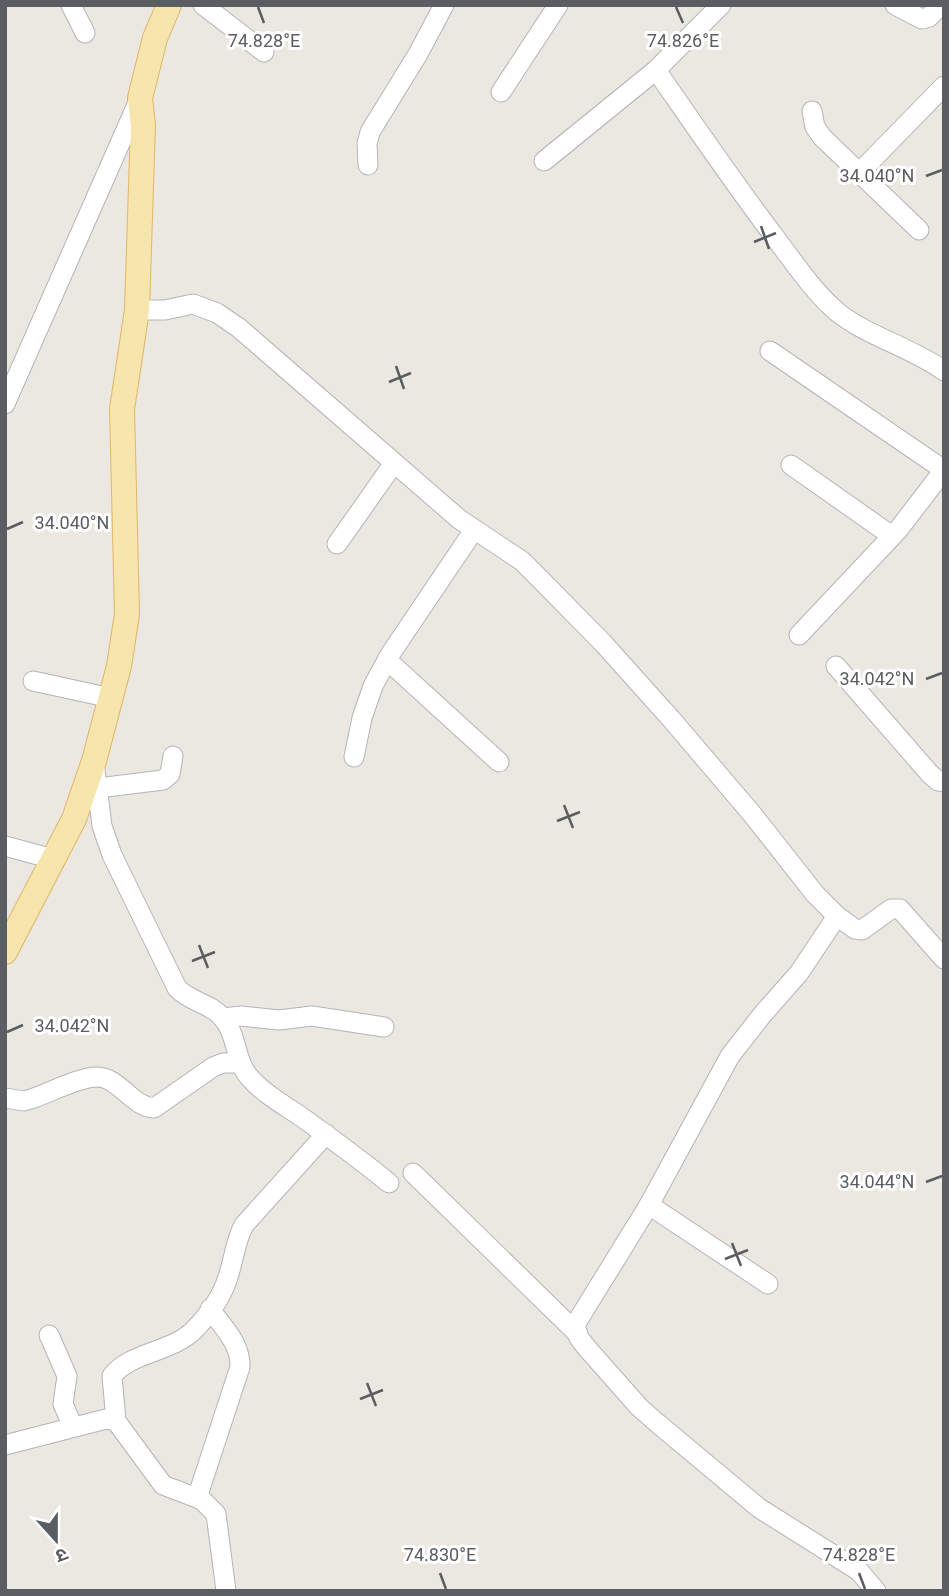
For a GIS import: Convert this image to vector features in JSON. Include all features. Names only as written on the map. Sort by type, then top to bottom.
[{"type":"main road","points":[[5,952],[74,819],[94,761],[119,666],[127,614],[122,409],[137,310],[143,125],[140,98],[155,38],[169,5]]},
{"type":"street","points":[[71,5],[85,33]]},
{"type":"street","points":[[203,5],[264,51]]},
{"type":"street","points":[[368,165],[367,144],[370,132],[418,54],[444,5]]},
{"type":"street","points":[[501,92],[558,5]]},
{"type":"street","points":[[544,162],[656,70],[721,5]]},
{"type":"street","points":[[895,5],[922,19],[929,17],[941,5]]},
{"type":"street","points":[[656,70],[729,176],[806,277],[835,310],[944,371]]},
{"type":"street","points":[[859,173],[944,86]]},
{"type":"street","points":[[5,404],[140,98]]},
{"type":"street","points":[[813,111],[813,122],[817,131],[919,230]]},
{"type":"street","points":[[137,310],[165,310],[193,304],[217,313],[239,328],[474,530],[522,561],[603,643],[837,916],[855,929],[862,930],[891,909],[900,909],[944,959]]},
{"type":"street","points":[[770,351],[944,470],[892,536],[799,635]]},
{"type":"street","points":[[337,544],[394,463]]},
{"type":"street","points":[[791,465],[892,536]]},
{"type":"street","points":[[354,757],[362,718],[373,686],[387,660],[474,530]]},
{"type":"street","points":[[387,660],[499,762]]},
{"type":"street","points":[[835,666],[930,774],[944,782]]},
{"type":"street","points":[[33,681],[111,698]]},
{"type":"street","points":[[98,788],[163,780],[170,774],[173,755]]},
{"type":"street","points":[[94,761],[103,825],[112,855],[169,973],[185,997],[215,1010],[223,1018],[229,1027],[240,1063],[253,1082],[389,1183]]},
{"type":"street","points":[[5,846],[52,859]]},
{"type":"street","points":[[577,1334],[577,1321],[649,1205],[730,1056],[799,973],[837,916]]},
{"type":"street","points":[[223,1018],[241,1016],[279,1020],[312,1016],[384,1027]]},
{"type":"street","points":[[5,1098],[24,1101],[97,1077],[110,1081],[145,1107],[154,1108],[213,1067],[223,1063],[240,1063]]},
{"type":"street","points":[[226,1591],[216,1514],[208,1504],[163,1485],[116,1421],[112,1376],[116,1371],[186,1337],[220,1297],[244,1225],[326,1134]]},
{"type":"street","points":[[414,1173],[530,1285],[577,1334],[639,1407],[759,1508],[841,1558],[859,1571],[876,1591]]},
{"type":"street","points":[[649,1205],[768,1284]]},
{"type":"street","points":[[197,1498],[240,1367],[236,1345],[210,1309]]},
{"type":"street","points":[[49,1335],[67,1376],[63,1404],[73,1427]]},
{"type":"street","points":[[5,1445],[107,1419],[116,1421]]}]
